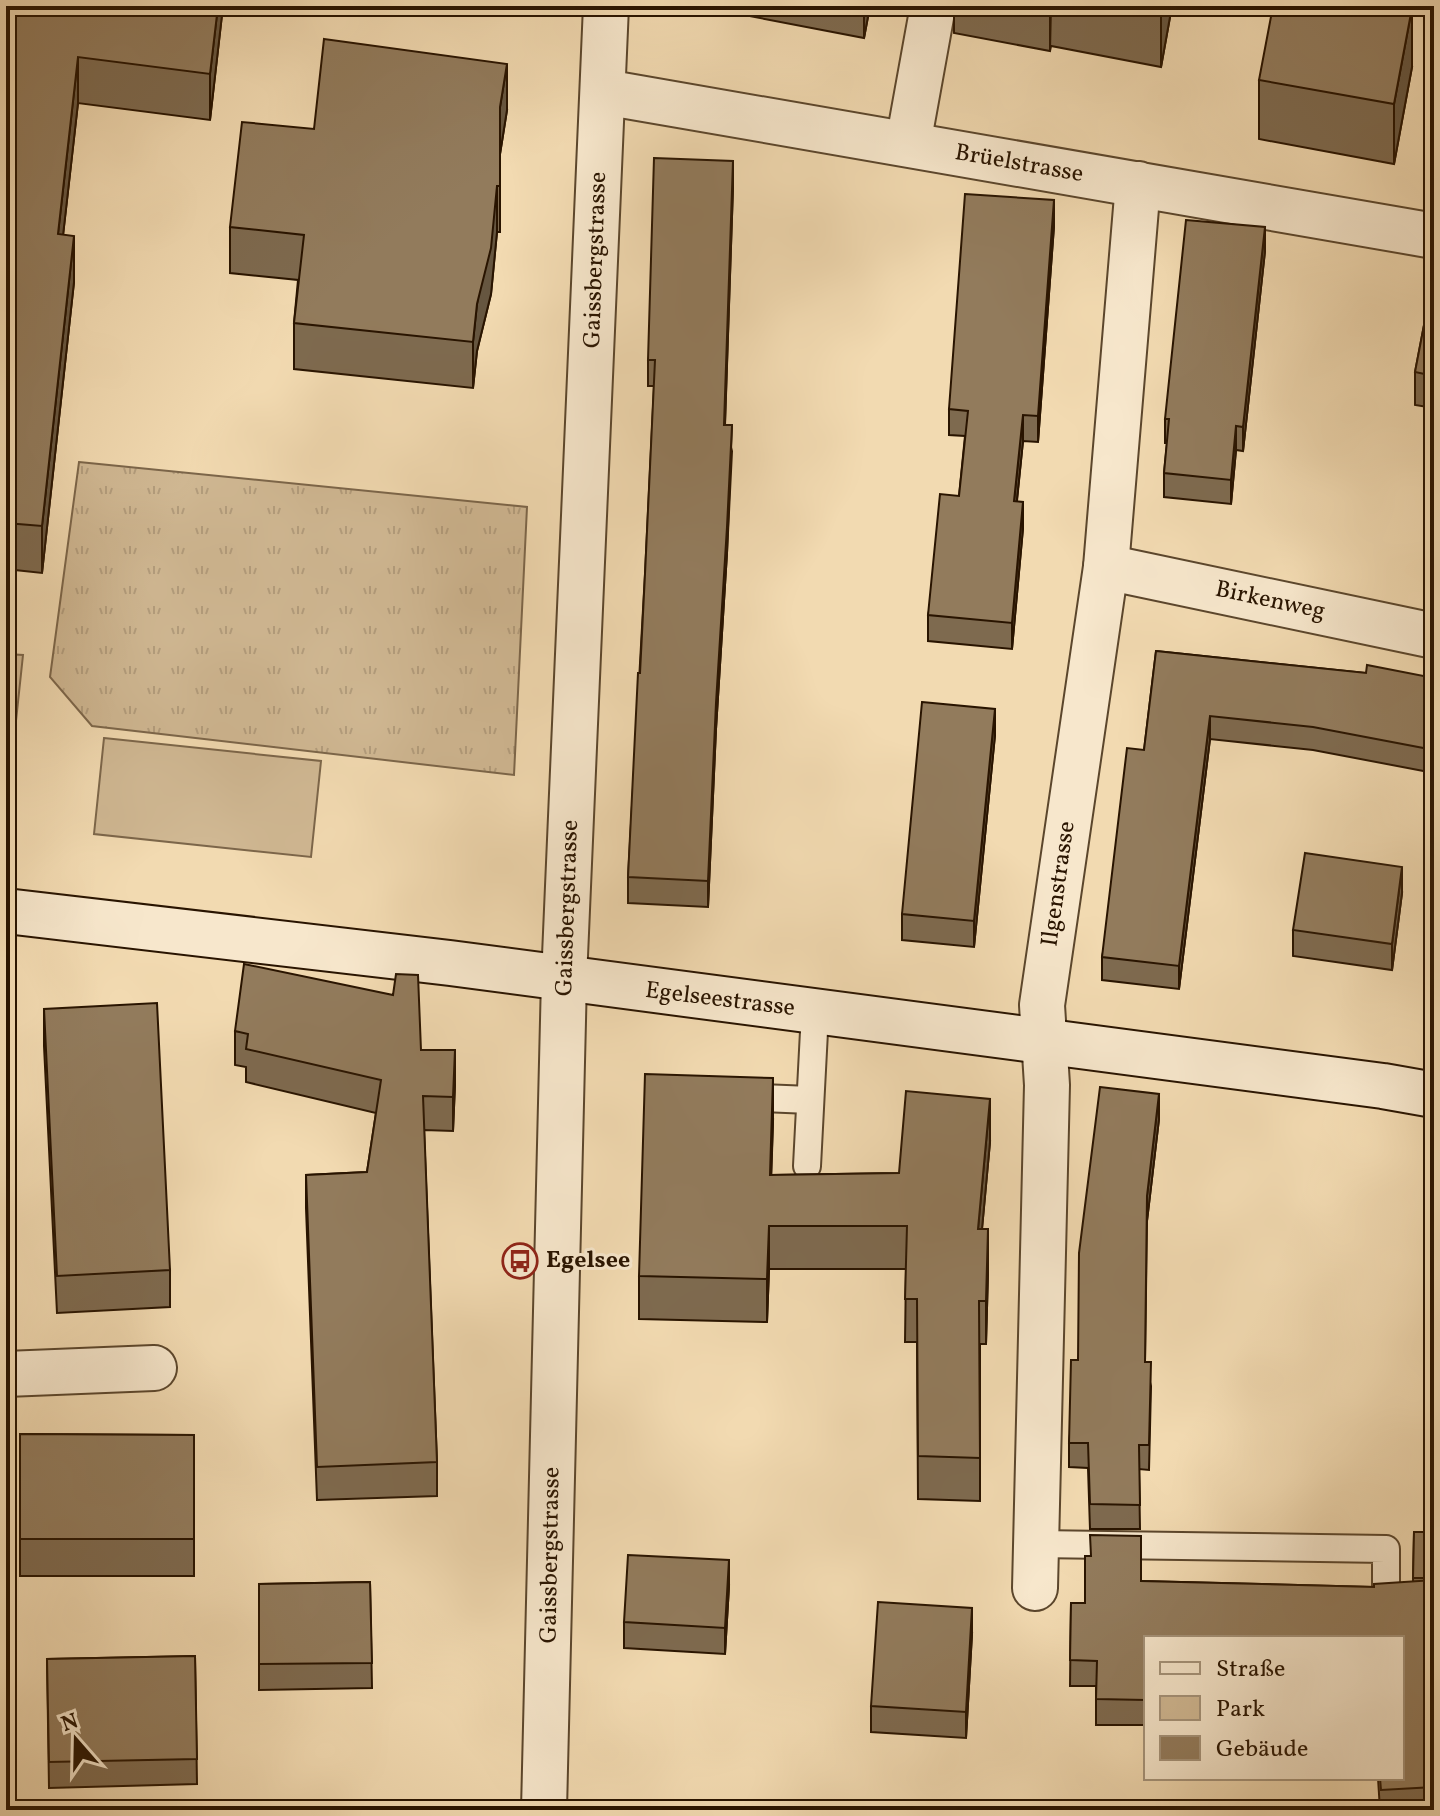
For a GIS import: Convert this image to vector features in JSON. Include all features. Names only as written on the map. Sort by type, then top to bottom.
[{"type":"street","name":"Gaissbergstrasse","points":[[544,1810],[564,979],[606,6]]},
{"type":"street","points":[[908,144],[933,6]]},
{"type":"street","name":"Brüelstrasse","points":[[604,92],[1434,236]]},
{"type":"street","name":"Ilgenstrasse","points":[[1035,1588],[1047,1085],[1042,1005],[1106,567],[1138,184]]},
{"type":"street","name":"Birkenweg","points":[[1106,567],[1434,636]]},
{"type":"street","name":"Egelseestrasse","points":[[6,911],[450,963],[1434,1095]]},
{"type":"street","points":[[6,1374],[154,1368]]},
{"type":"lane","points":[[807,1166],[815,1012]]},
{"type":"lane","points":[[711,1096],[810,1100]]},
{"type":"lane","points":[[1036,1544],[1386,1549],[1386,1588]]},
{"type":"green space","points":[[79,462],[527,507],[514,775],[92,726],[50,677]]},
{"type":"green space","points":[[6,654],[23,655],[6,815]]},
{"type":"green space","points":[[104,738],[321,761],[311,857],[94,834]]},
{"type":"building","points":[[6,6],[218,6],[210,74],[78,57],[58,234],[74,236],[42,526],[6,523]]},
{"type":"building","points":[[1273,6],[1412,8],[1394,104],[1259,80]]},
{"type":"building","points":[[324,39],[507,64],[500,107],[500,186],[497,186],[491,248],[477,304],[473,342],[294,323],[304,235],[230,227],[242,122],[314,129]]},
{"type":"building","points":[[654,158],[733,161],[724,425],[732,425],[708,881],[628,877],[655,360],[648,360]]},
{"type":"building","points":[[965,194],[1054,200],[1038,416],[1023,415],[1014,501],[1023,502],[1012,623],[928,615],[940,494],[959,496],[968,411],[949,409]]},
{"type":"building","points":[[1186,220],[1265,227],[1243,427],[1236,426],[1231,480],[1164,473],[1169,419],[1165,419]]},
{"type":"building","points":[[1434,273],[1434,376],[1415,372]]},
{"type":"building","points":[[1156,651],[1366,673],[1367,665],[1434,678],[1434,750],[1313,727],[1210,716],[1179,966],[1102,957],[1127,748],[1144,750]]},
{"type":"building","points":[[922,702],[995,709],[974,921],[902,914]]},
{"type":"building","points":[[1305,853],[1402,867],[1392,944],[1293,930]]},
{"type":"building","points":[[244,964],[393,995],[396,974],[418,975],[421,1050],[455,1050],[453,1097],[423,1096],[437,1462],[317,1467],[306,1175],[367,1172],[381,1080],[246,1049],[248,1034],[235,1031]]},
{"type":"building","points":[[157,1003],[170,1270],[57,1276],[44,1009]]},
{"type":"building","points":[[645,1074],[773,1078],[770,1175],[899,1173],[906,1091],[990,1099],[978,1229],[988,1229],[986,1301],[979,1301],[980,1458],[918,1456],[917,1299],[905,1299],[907,1226],[769,1226],[767,1279],[639,1276]]},
{"type":"building","points":[[1100,1087],[1159,1094],[1147,1196],[1145,1362],[1151,1362],[1149,1445],[1139,1445],[1140,1505],[1090,1504],[1088,1443],[1069,1443],[1071,1360],[1078,1360],[1079,1253]]},
{"type":"building","points":[[20,1434],[194,1435],[194,1539],[20,1539]]},
{"type":"building","points":[[1414,1532],[1434,1532],[1434,1578],[1413,1578]]},
{"type":"building","points":[[1090,1535],[1141,1536],[1141,1581],[1374,1587],[1374,1584],[1434,1580],[1434,1787],[1381,1790],[1380,1780],[1404,1780],[1404,1636],[1144,1636],[1144,1700],[1096,1699],[1097,1661],[1070,1660],[1071,1603],[1085,1603],[1085,1556],[1091,1556]]},
{"type":"building","points":[[628,1555],[729,1560],[725,1628],[624,1622]]},
{"type":"building","points":[[370,1582],[372,1663],[259,1664],[259,1584]]},
{"type":"building","points":[[878,1602],[972,1608],[966,1712],[871,1706]]},
{"type":"building","points":[[195,1656],[197,1759],[49,1762],[47,1659]]},
{"type":"place","name":"Egelsee","points":[[520,1261]]}]
